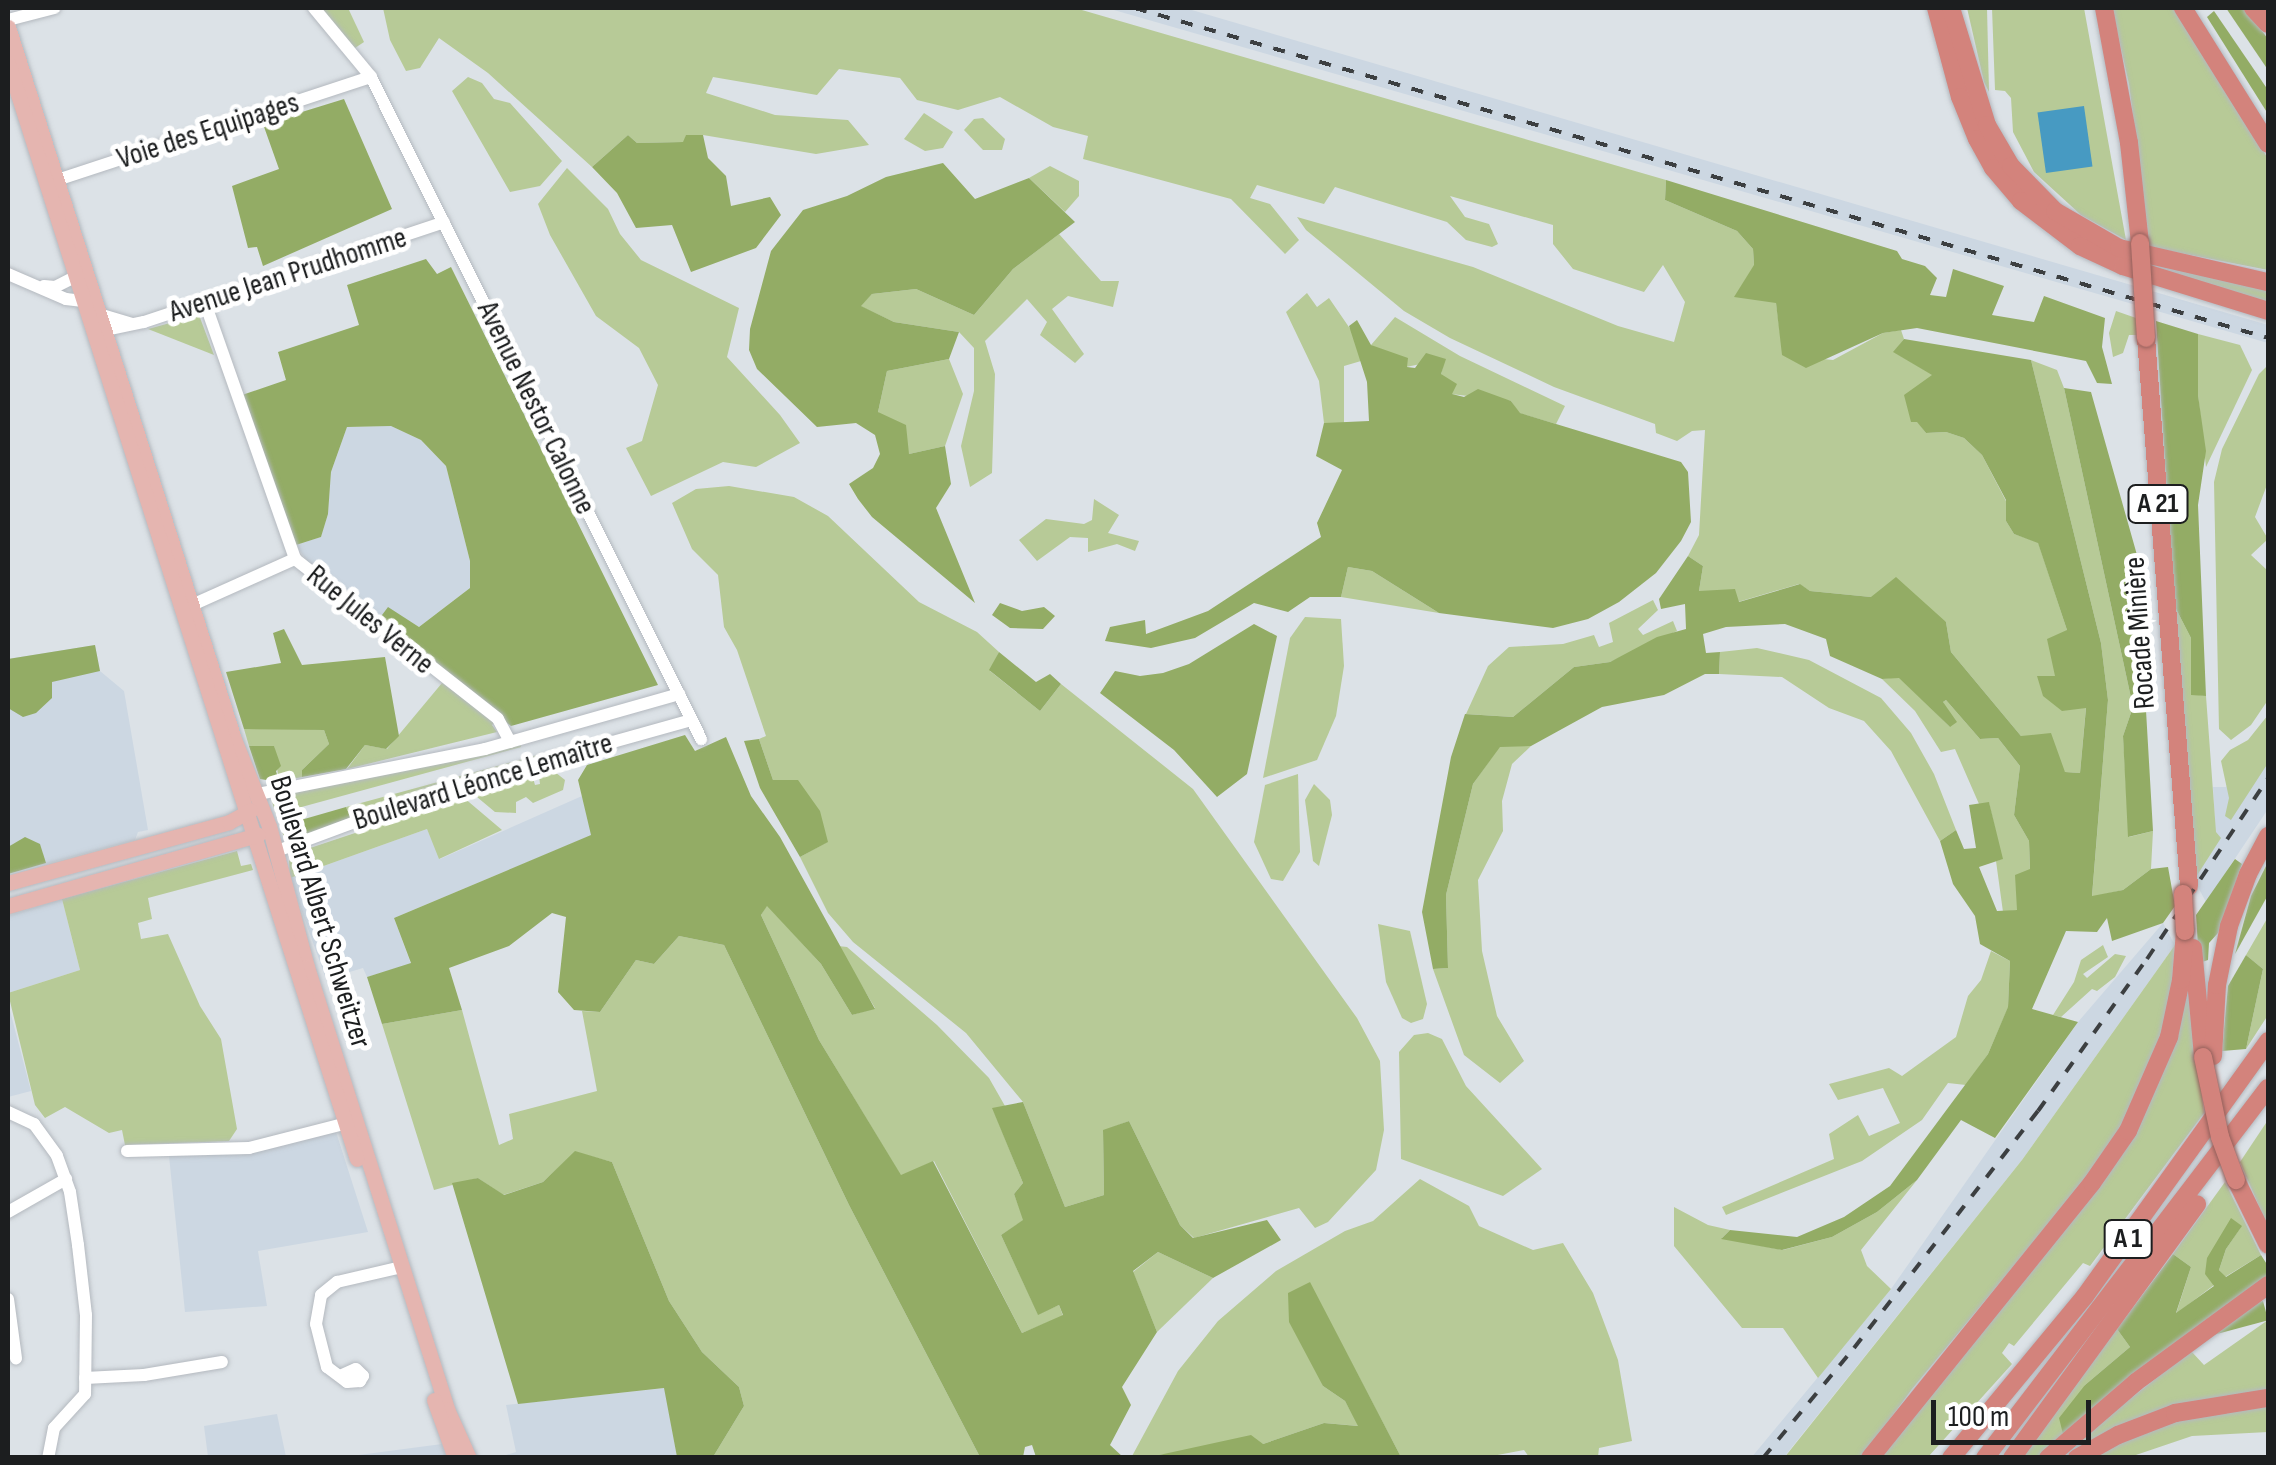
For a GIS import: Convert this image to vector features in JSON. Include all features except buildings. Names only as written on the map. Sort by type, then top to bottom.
[{"type":"highway","points":[[1936,8],[1960,97],[1977,139],[1993,168],[2022,201],[2080,246],[2123,266],[2268,311]]},
{"type":"highway","points":[[1951,8],[1986,124],[2011,166],[2055,211],[2118,248],[2268,282]]},
{"type":"highway","name":"Rocade Minière","points":[[2104,8],[2129,142],[2140,243],[2188,927],[2220,1137],[2268,1245]]},
{"type":"highway","points":[[2183,8],[2268,144]]},
{"type":"highway","points":[[2253,8],[2268,24]]},
{"type":"highway","points":[[2208,1056],[2229,926],[2248,874],[2268,836]]},
{"type":"highway","points":[[1870,1458],[2092,1182],[2128,1130],[2169,1037],[2188,927]]},
{"type":"highway","name":"A 1","points":[[1949,1458],[2085,1296],[2268,1041]]},
{"type":"highway","name":"A 1","points":[[1985,1458],[2268,1088]]},
{"type":"highway","points":[[2012,1458],[2188,1217],[2219,1172],[2230,1142]]},
{"type":"highway","points":[[2048,1458],[2136,1382],[2268,1285]]},
{"type":"highway","points":[[2077,1458],[2118,1434],[2175,1413],[2268,1398]]},
{"type":"main road","name":"Boulevard Albert Schweitzer","points":[[8,23],[51,182]]},
{"type":"main road","name":"Boulevard Albert Schweitzer","points":[[8,63],[80,271],[100,314],[218,727],[265,839],[350,1123]]},
{"type":"main road","name":"Boulevard Albert Schweitzer","points":[[80,271],[85,298],[186,607],[234,739],[455,1458]]},
{"type":"main road","points":[[8,883],[252,804]]},
{"type":"main road","points":[[8,906],[265,839]]},
{"type":"main road","name":"Boulevard Albert Schweitzer","points":[[397,1269],[468,1458]]},
{"type":"street","points":[[8,23],[54,8]]},
{"type":"street","name":"Avenue Nestor Calonne","points":[[314,8],[371,77],[701,739]]},
{"type":"street","name":"Voie des Equipages","points":[[51,182],[371,77]]},
{"type":"street","name":"Avenue Jean Prudhomme","points":[[106,333],[444,222]]},
{"type":"street","points":[[41,286],[55,286],[80,271]]},
{"type":"street","points":[[8,274],[85,298],[96,330],[106,333]]},
{"type":"street","points":[[85,298],[93,313],[100,314]]},
{"type":"street","name":"Rue Jules Verne","points":[[204,303],[294,559],[498,719],[510,742]]},
{"type":"street","name":"Avenue Jean Prudhomme","points":[[100,314],[132,324]]},
{"type":"street","points":[[186,607],[294,559]]},
{"type":"street","name":"Boulevard Léonce Lemaître","points":[[252,804],[510,742],[678,694]]},
{"type":"street","name":"Boulevard Léonce Lemaître","points":[[265,839],[692,720]]},
{"type":"street","points":[[8,1112],[22,1116],[48,1140],[66,1179],[84,1298],[82,1400],[51,1435],[48,1458]]},
{"type":"street","points":[[126,1150],[249,1148],[350,1123]]},
{"type":"street","points":[[8,1212],[66,1179]]},
{"type":"street","points":[[340,1376],[329,1370],[322,1356],[316,1324],[319,1300],[337,1282],[397,1269]]},
{"type":"street","points":[[8,1299],[16,1358]]},
{"type":"street","points":[[85,1378],[144,1375],[222,1362]]},
{"type":"shaded area","points":[[1107,8],[1185,8],[2268,325],[2268,343]]},
{"type":"shaded area","points":[[391,426],[421,440],[446,466],[470,561],[470,588],[419,627],[388,608],[379,619],[307,561],[296,545],[321,537],[328,514],[331,472],[347,427]]},
{"type":"shaded area","points":[[95,645],[100,671],[124,691],[148,830],[138,832],[135,840],[8,874],[8,659]]},
{"type":"shaded area","points":[[2268,723],[2268,809],[2206,902],[2194,880],[2215,824],[2213,787],[2226,787]]},
{"type":"shaded area","points":[[582,796],[592,835],[394,918],[411,964],[367,977],[363,968],[326,979],[290,878],[427,829],[440,859]]},
{"type":"shaded area","points":[[62,899],[80,970],[8,993],[8,916]]},
{"type":"shaded area","points":[[2163,923],[2175,945],[2022,1160],[1784,1457],[1751,1458],[1891,1289],[2078,1022]]},
{"type":"shaded area","points":[[8,1003],[31,1091],[8,1097]]},
{"type":"shaded area","points":[[336,1132],[368,1232],[258,1251],[267,1306],[185,1312],[169,1156]]},
{"type":"shaded area","points":[[665,1388],[677,1457],[496,1458],[516,1452],[506,1405]]},
{"type":"shaded area","points":[[277,1414],[286,1457],[208,1457],[204,1426]]},
{"type":"shaded area","points":[[442,1444],[446,1457],[336,1458]]},
{"type":"green space","points":[[319,8],[348,8],[364,42],[355,48]]},
{"type":"green space","points":[[383,8],[1075,8],[1666,180],[1665,200],[1737,231],[1753,249],[1754,265],[1776,303],[1783,355],[1833,360],[1883,333],[1901,330],[1904,339],[1894,352],[1933,375],[1917,421],[1926,433],[1946,432],[1964,438],[1982,455],[2006,501],[2006,521],[2014,534],[2038,542],[2067,630],[2055,677],[2038,676],[2086,707],[2080,773],[2065,772],[2021,736],[1951,652],[1946,622],[1871,597],[1810,591],[1799,584],[1738,602],[1699,591],[1703,566],[1688,556],[1699,535],[1705,430],[1692,431],[1677,441],[1656,433],[1655,424],[1554,387],[1450,338],[1404,311],[1306,230],[1297,217],[1473,267],[1618,326],[1674,342],[1685,302],[1663,265],[1644,292],[1573,269],[1553,244],[1553,225],[1450,196],[1465,217],[1489,224],[1498,244],[1492,247],[1466,240],[1447,222],[1335,187],[1324,204],[1257,185],[1250,198],[1270,204],[1299,240],[1285,254],[1231,199],[1083,159],[1088,136],[1053,127],[1000,97],[958,110],[917,100],[900,78],[839,69],[817,95],[713,77],[706,93],[775,115],[848,120],[869,145],[816,154],[703,135],[686,136],[684,142],[637,143],[628,135],[592,167],[488,73],[439,38],[420,68],[406,71],[390,40]]},
{"type":"green space","points":[[1967,8],[1987,8],[1989,92],[1984,82]]},
{"type":"green space","points":[[1992,8],[2084,8],[2126,240],[2081,215],[2034,172],[2013,132],[2011,98],[2005,91],[1995,90]]},
{"type":"green space","points":[[2112,8],[2175,8],[2229,90],[2268,159],[2268,270],[2150,247],[2129,84]]},
{"type":"green space","points":[[2226,8],[2245,8],[2268,39],[2268,70]]},
{"type":"green space","points":[[2214,11],[2268,90],[2268,114],[2207,17]]},
{"type":"green space","points":[[468,77],[482,83],[494,99],[510,103],[562,161],[540,186],[510,192],[452,91]]},
{"type":"green space","points":[[344,99],[392,209],[263,266],[257,247],[248,248],[232,186],[279,169],[263,124]]},
{"type":"green space","points":[[924,113],[953,132],[943,148],[925,151],[904,139]]},
{"type":"green space","points":[[983,118],[1005,139],[1002,150],[983,150],[964,130],[974,119]]},
{"type":"green space","points":[[628,135],[637,143],[683,142],[686,135],[703,135],[708,158],[726,176],[731,206],[770,197],[781,215],[756,248],[691,272],[672,225],[636,228],[617,193],[592,167]]},
{"type":"green space","points":[[943,163],[975,199],[1029,178],[1075,222],[1013,269],[974,315],[916,289],[872,294],[861,306],[894,322],[959,332],[949,359],[887,371],[878,412],[906,425],[909,454],[945,446],[951,484],[936,508],[975,603],[872,517],[849,484],[873,468],[880,454],[875,435],[856,423],[817,427],[757,369],[749,350],[750,329],[771,251],[803,210],[847,196],[886,177]]},
{"type":"green space","points":[[1050,166],[1079,181],[1079,196],[1065,212],[1029,178]]},
{"type":"green space","points":[[567,168],[608,209],[620,234],[641,260],[739,308],[727,357],[800,443],[756,467],[723,462],[651,496],[626,448],[642,441],[658,385],[639,348],[596,316],[550,235],[538,204]]},
{"type":"green space","points":[[1666,180],[1897,251],[1902,259],[1925,266],[1937,278],[1930,295],[1946,297],[1953,269],[2004,286],[1992,315],[2034,322],[2044,296],[2105,318],[2102,347],[2112,384],[2097,383],[2086,361],[1917,328],[1883,333],[1806,368],[1782,355],[1776,303],[1734,297],[1754,265],[1753,249],[1737,231],[1665,200]]},
{"type":"green space","points":[[1059,234],[1101,281],[1119,281],[1113,307],[1068,296],[1052,309],[1084,354],[1075,363],[1040,335],[1047,322],[1027,299],[985,341],[995,374],[992,473],[970,487],[961,446],[974,391],[974,348],[959,332],[894,322],[860,306],[872,294],[916,289],[974,315],[1013,269]]},
{"type":"green space","points":[[426,259],[437,274],[451,267],[658,685],[511,726],[379,619],[388,607],[419,627],[470,588],[470,561],[446,466],[421,440],[391,426],[347,427],[331,472],[328,514],[321,537],[296,545],[242,395],[286,380],[278,352],[359,325],[347,285]]},
{"type":"green space","points":[[2151,263],[2268,286],[2268,303],[2151,268]]},
{"type":"green space","points":[[1307,293],[1317,307],[1329,298],[1353,333],[1361,361],[1344,366],[1344,423],[1324,423],[1319,381],[1286,312]]},
{"type":"green space","points":[[2116,311],[2136,318],[2138,335],[2129,335],[2123,353],[2113,357],[2109,333]]},
{"type":"green space","points":[[199,315],[214,355],[148,329]]},
{"type":"green space","points":[[1395,317],[1460,356],[1565,406],[1556,424],[1519,413],[1511,401],[1451,394],[1441,374],[1445,359],[1406,367],[1371,345]]},
{"type":"green space","points":[[1357,320],[1371,345],[1408,358],[1407,367],[1415,368],[1426,353],[1446,359],[1441,374],[1457,384],[1452,394],[1464,397],[1478,389],[1511,401],[1520,413],[1681,462],[1688,472],[1691,522],[1681,541],[1656,573],[1619,602],[1588,619],[1553,628],[1439,613],[1372,571],[1348,567],[1341,597],[1310,597],[1288,612],[1254,603],[1195,638],[1151,648],[1105,641],[1110,627],[1145,620],[1146,634],[1208,611],[1321,537],[1317,523],[1342,470],[1316,456],[1324,423],[1369,421],[1367,382],[1349,326]]},
{"type":"green space","points":[[2156,321],[2198,334],[2198,395],[2206,451],[2198,505],[2206,696],[2191,695],[2191,638],[2174,605]]},
{"type":"green space","points":[[2198,334],[2240,345],[2252,370],[2206,467],[2198,395]]},
{"type":"green space","points":[[1904,339],[2031,360],[2101,643],[2108,700],[2092,896],[2123,890],[2151,869],[2168,867],[2175,906],[2163,923],[2112,941],[2107,918],[2097,932],[2066,931],[2032,1009],[2078,1022],[1995,1138],[1961,1120],[1917,1180],[1877,1212],[1832,1237],[1782,1250],[1721,1239],[1730,1230],[1797,1237],[1844,1217],[1890,1186],[1988,1054],[2008,1007],[2010,961],[1980,944],[1975,916],[1953,884],[1940,841],[1956,830],[1964,849],[1976,848],[1969,805],[1989,802],[2003,859],[1979,867],[1997,911],[2017,910],[2015,875],[2030,869],[2029,841],[2014,815],[2020,766],[1998,738],[1980,739],[1946,700],[1943,702],[1957,722],[1950,727],[1899,678],[1882,679],[1830,656],[1826,639],[1785,624],[1726,627],[1703,634],[1706,653],[1720,652],[1719,674],[1705,674],[1664,695],[1602,707],[1531,746],[1500,747],[1473,784],[1446,895],[1448,968],[1433,969],[1422,912],[1451,757],[1465,714],[1513,717],[1574,667],[1610,662],[1657,637],[1686,629],[1685,604],[1661,609],[1659,599],[1688,556],[1703,566],[1699,591],[1735,589],[1739,602],[1800,584],[1810,591],[1871,597],[1896,577],[1946,622],[1951,652],[2021,736],[2051,733],[2065,772],[2080,773],[2086,708],[2062,711],[2043,696],[2037,676],[2055,676],[2047,639],[2067,630],[2038,543],[2014,534],[2006,521],[2006,500],[1982,455],[1964,438],[1946,432],[1926,433],[1917,422],[1911,422],[1904,395],[1932,375],[1893,352]]},
{"type":"green space","points":[[949,359],[963,394],[945,446],[909,454],[878,412],[887,371]]},
{"type":"green space","points":[[2031,360],[2057,370],[2064,388],[2133,707],[2123,736],[2129,837],[2153,831],[2151,869],[2123,890],[2092,897],[2108,700],[2101,643]]},
{"type":"green space","points":[[2268,365],[2268,482],[2255,517],[2268,539],[2251,555],[2268,571],[2268,700],[2251,725],[2231,740],[2219,729],[2214,482],[2222,449],[2259,374]]},
{"type":"green space","points":[[2064,388],[2091,392],[2137,555],[2153,831],[2128,837],[2123,736],[2133,707]]},
{"type":"green space","points":[[729,486],[794,497],[828,516],[919,602],[977,632],[999,652],[990,671],[1040,711],[1061,684],[1193,789],[1357,1018],[1380,1061],[1384,1130],[1376,1170],[1328,1222],[1315,1228],[1299,1208],[1194,1238],[1180,1225],[1129,1121],[1103,1131],[1104,1195],[1065,1207],[1023,1102],[966,1033],[853,942],[828,913],[800,857],[827,842],[773,780],[759,739],[766,736],[737,650],[724,627],[718,575],[692,549],[672,503],[696,489]]},
{"type":"green space","points":[[1094,499],[1119,515],[1108,533],[1139,541],[1135,551],[1117,544],[1088,552],[1088,538],[1070,537],[1037,561],[1019,540],[1046,519],[1084,524],[1092,520]]},
{"type":"green space","points":[[1348,567],[1372,571],[1439,613],[1341,597]]},
{"type":"green space","points":[[1653,600],[1658,610],[1638,629],[1643,635],[1673,621],[1677,631],[1610,662],[1574,667],[1513,717],[1466,714],[1488,666],[1509,647],[1563,644],[1594,635],[1599,647],[1613,642],[1609,623]]},
{"type":"green space","points":[[1000,603],[1022,611],[1044,607],[1055,616],[1043,629],[1010,628],[992,615]]},
{"type":"green space","points":[[2174,605],[2191,638],[2191,694],[2206,696],[2216,832],[2221,838],[2194,880]]},
{"type":"green space","points":[[1305,617],[1341,619],[1344,666],[1336,716],[1317,760],[1263,778],[1290,638]]},
{"type":"green space","points":[[1254,624],[1277,636],[1247,774],[1217,797],[1174,750],[1100,693],[1115,671],[1140,676],[1163,673],[1189,664]]},
{"type":"green space","points":[[284,629],[302,665],[385,657],[399,736],[386,749],[365,745],[346,769],[302,777],[302,770],[329,744],[324,730],[244,729],[226,672],[281,663],[273,633]]},
{"type":"green space","points":[[95,645],[100,671],[52,682],[52,698],[36,713],[23,717],[8,708],[8,659]]},
{"type":"green space","points":[[1757,648],[1809,660],[1881,698],[1911,733],[1934,774],[1956,830],[1940,841],[1891,751],[1864,721],[1829,708],[1782,677],[1719,674],[1720,652]]},
{"type":"green space","points":[[999,652],[1036,682],[1050,674],[1061,684],[1040,711],[989,670]]},
{"type":"green space","points":[[1899,677],[1950,727],[1943,702],[1946,700],[1980,739],[1998,738],[2020,766],[2014,815],[2029,841],[2030,870],[2017,910],[2003,912],[1996,861],[2002,859],[1989,803],[1979,804],[1955,749],[1941,752],[1915,711],[1882,679]]},
{"type":"green space","points":[[442,683],[496,721],[492,725],[497,732],[347,769],[365,745],[387,749]]},
{"type":"green space","points":[[2268,715],[2268,763],[2231,820],[2225,816],[2229,798],[2221,761],[2230,750],[2248,740]]},
{"type":"green space","points":[[244,729],[324,730],[329,744],[302,770],[302,777],[279,782],[274,746],[249,746]]},
{"type":"green space","points":[[685,735],[695,751],[726,737],[751,796],[780,837],[875,1009],[852,1015],[821,964],[767,906],[761,915],[819,1040],[901,1175],[933,1161],[1022,1333],[1063,1315],[1059,1305],[1038,1315],[1001,1235],[1023,1220],[1014,1194],[1023,1183],[992,1108],[1023,1102],[1065,1207],[1104,1195],[1103,1130],[1129,1121],[1180,1225],[1193,1238],[1267,1220],[1281,1240],[1213,1278],[1158,1252],[1133,1271],[1157,1332],[1122,1387],[1131,1405],[1110,1445],[1123,1457],[1036,1457],[1032,1445],[1025,1447],[1023,1457],[980,1457],[849,1205],[724,945],[679,936],[654,964],[636,960],[600,1012],[574,1010],[558,992],[566,917],[552,913],[509,946],[449,968],[462,1010],[382,1024],[367,977],[411,963],[394,918],[591,835],[578,780],[587,765]]},
{"type":"green space","points":[[759,739],[773,780],[798,780],[820,811],[828,842],[800,857],[760,788],[744,741]]},
{"type":"green space","points":[[520,742],[521,747],[276,814],[270,796]]},
{"type":"green space","points":[[249,746],[274,746],[281,766],[276,771],[279,782],[260,779]]},
{"type":"green space","points":[[1500,746],[1531,746],[1512,764],[1502,801],[1503,831],[1478,880],[1482,951],[1497,1016],[1524,1061],[1500,1083],[1464,1055],[1433,969],[1448,968],[1446,895],[1473,784]]},
{"type":"green space","points":[[563,748],[564,752],[351,819],[346,807]]},
{"type":"green space","points":[[555,772],[565,780],[563,790],[533,803],[526,797],[516,802],[516,813],[495,812],[477,797],[479,792],[533,778],[535,785],[540,784],[539,776]]},
{"type":"green space","points":[[1298,774],[1300,852],[1283,881],[1271,879],[1254,842],[1265,785]]},
{"type":"green space","points":[[1314,784],[1330,800],[1332,815],[1319,866],[1313,861],[1305,800]]},
{"type":"green space","points":[[463,797],[502,830],[439,859],[427,829],[290,878],[289,861],[298,852]]},
{"type":"green space","points":[[346,807],[351,819],[286,842],[280,826]]},
{"type":"green space","points":[[25,837],[40,844],[46,863],[8,874],[8,847]]},
{"type":"green space","points":[[237,851],[241,866],[251,864],[253,870],[148,898],[152,919],[138,923],[141,939],[168,934],[200,1006],[221,1039],[237,1129],[229,1141],[125,1145],[122,1130],[109,1133],[65,1107],[45,1118],[35,1105],[8,993],[80,970],[62,899]]},
{"type":"green space","points":[[2235,859],[2242,864],[2218,933],[2209,943],[2208,960],[2199,963],[2196,915]]},
{"type":"green space","points":[[2268,862],[2268,895],[2235,954],[2251,896]]},
{"type":"green space","points":[[767,905],[821,964],[852,1015],[875,1008],[838,946],[847,947],[937,1025],[989,1078],[1005,1106],[993,1109],[1023,1183],[1014,1194],[1024,1220],[1001,1235],[1038,1314],[1059,1305],[1063,1316],[1022,1333],[934,1161],[901,1176],[819,1040],[761,915]]},
{"type":"green space","points":[[2268,917],[2268,1015],[2246,1049],[2263,969],[2246,955]]},
{"type":"green space","points":[[1378,924],[1410,931],[1427,1004],[1423,1019],[1411,1023],[1402,1018],[1386,982]]},
{"type":"green space","points":[[679,936],[724,945],[849,1205],[980,1457],[713,1457],[744,1406],[739,1387],[702,1352],[669,1301],[612,1162],[575,1152],[543,1182],[503,1195],[478,1178],[434,1190],[382,1024],[462,1010],[499,1145],[513,1139],[509,1114],[597,1091],[582,1011],[600,1012],[636,960],[654,964]]},
{"type":"green space","points":[[2103,945],[2108,957],[2083,974],[2087,978],[2115,954],[2126,956],[2115,977],[2097,991],[2092,989],[2061,1017],[2053,1015],[2074,982],[2081,960]]},
{"type":"green space","points":[[2175,945],[2169,1012],[2143,1092],[2102,1159],[1912,1389],[1862,1457],[1784,1458],[2022,1160]]},
{"type":"green space","points":[[1991,951],[2010,961],[2008,1008],[1988,1054],[1966,1085],[1948,1083],[1922,1120],[1862,1161],[1726,1215],[1722,1207],[1834,1159],[1829,1134],[1858,1115],[1869,1136],[1900,1123],[1883,1088],[1838,1100],[1829,1084],[1889,1068],[1902,1076],[1956,1037],[1968,996],[1981,980]]},
{"type":"green space","points":[[2246,955],[2263,969],[2246,1049],[2222,1051],[2228,986]]},
{"type":"green space","points":[[2188,985],[2204,1113],[2090,1266],[2083,1263],[2014,1346],[2009,1343],[2002,1353],[2012,1364],[1928,1457],[1876,1458],[2108,1168]]},
{"type":"green space","points":[[1428,1033],[1442,1039],[1466,1086],[1542,1169],[1503,1196],[1401,1159],[1399,1052],[1414,1035]]},
{"type":"green space","points":[[2268,1120],[2268,1227],[2240,1162]]},
{"type":"green space","points":[[575,1151],[612,1162],[669,1301],[702,1352],[739,1387],[744,1406],[713,1457],[677,1457],[664,1388],[518,1404],[452,1183],[478,1178],[504,1195],[543,1182]]},
{"type":"green space","points":[[1420,1179],[1469,1206],[1479,1226],[1533,1250],[1563,1243],[1593,1293],[1618,1360],[1632,1441],[1599,1448],[1598,1457],[1529,1457],[1524,1450],[1487,1457],[1401,1457],[1309,1282],[1323,1386],[1345,1401],[1359,1426],[1324,1423],[1263,1444],[1131,1458],[1178,1371],[1218,1321],[1276,1271],[1345,1231],[1373,1221]]},
{"type":"green space","points":[[1917,1180],[1861,1250],[1867,1266],[1891,1289],[1818,1378],[1783,1328],[1742,1328],[1674,1246],[1674,1207],[1708,1225],[1730,1230],[1722,1238],[1783,1250],[1832,1237],[1877,1212]]},
{"type":"green space","points":[[2225,1182],[2261,1255],[2225,1277],[2219,1270],[2226,1249],[2241,1227],[2223,1238],[2214,1285],[2176,1314],[2191,1267],[2173,1254]]},
{"type":"green space","points":[[2231,1218],[2242,1226],[2226,1249],[2219,1270],[2226,1277],[2261,1255],[2268,1266],[2268,1278],[2063,1434],[2059,1418],[2085,1385],[2130,1347],[2117,1329],[2173,1254],[2191,1267],[2176,1313],[2214,1286],[2205,1274],[2207,1258]]},
{"type":"green space","points":[[1158,1252],[1213,1278],[1157,1332],[1133,1272]]},
{"type":"green space","points":[[1310,1282],[1401,1457],[1150,1457],[1251,1435],[1263,1444],[1324,1423],[1358,1426],[1345,1401],[1323,1386],[1289,1322],[1288,1293]]},
{"type":"green space","points":[[2263,1301],[2268,1320],[2183,1343],[2178,1324]]},
{"type":"green space","points":[[2268,1320],[2268,1392],[2220,1397],[2069,1457],[2064,1451],[2191,1351],[2204,1365]]},
{"type":"green space","points":[[2117,1329],[2130,1347],[2085,1385],[2063,1434],[2040,1457],[2019,1458]]},
{"type":"green space","points":[[2268,1403],[2268,1432],[2192,1436],[2130,1457],[2087,1458],[2168,1422]]},
{"type":"water","points":[[2084,106],[2092,166],[2046,173],[2037,113]]},
{"type":"railway","points":[[1135,8],[2268,338]]},
{"type":"railway","points":[[1763,1458],[2038,1111],[2147,959],[2268,778]]}]
